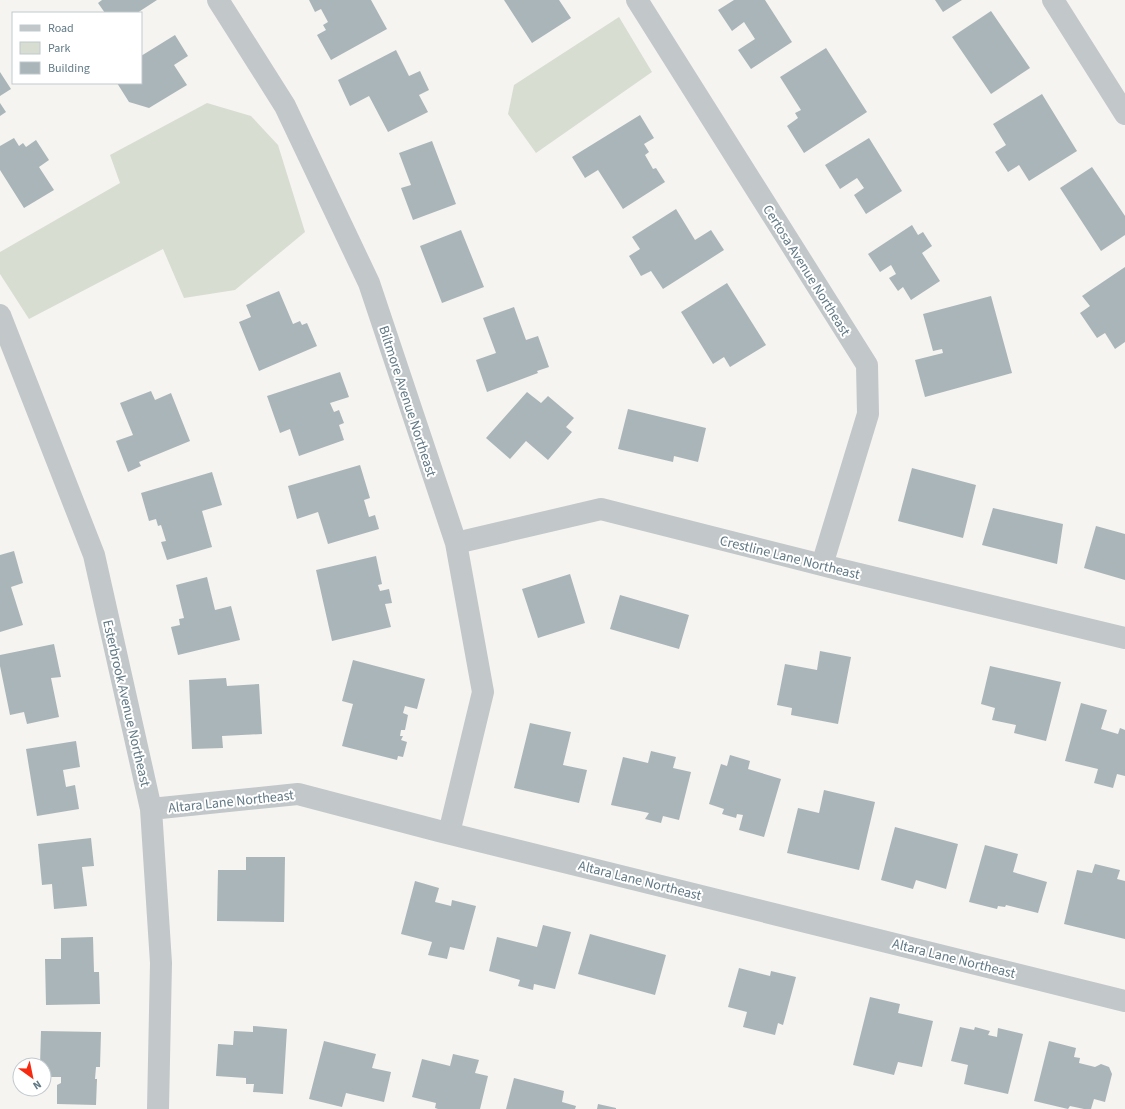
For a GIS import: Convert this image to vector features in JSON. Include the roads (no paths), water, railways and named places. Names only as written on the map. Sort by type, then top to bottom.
[{"type":"street","name":"Biltmore Avenue Northeast","points":[[218,0],[285,106],[369,284],[456,543],[483,692],[449,833]]},
{"type":"street","name":"Certosa Avenue Northeast","points":[[637,0],[867,365],[868,414],[822,564]]},
{"type":"street","points":[[1053,0],[1125,114]]},
{"type":"street","name":"Esterbrook Avenue Northeast","points":[[0,315],[94,555],[151,809],[161,963],[158,1109]]},
{"type":"street","name":"Crestline Lane Northeast","points":[[456,543],[601,509],[1125,638]]},
{"type":"street","name":"Altara Lane Northeast","points":[[151,809],[298,794],[1125,1001]]}]
